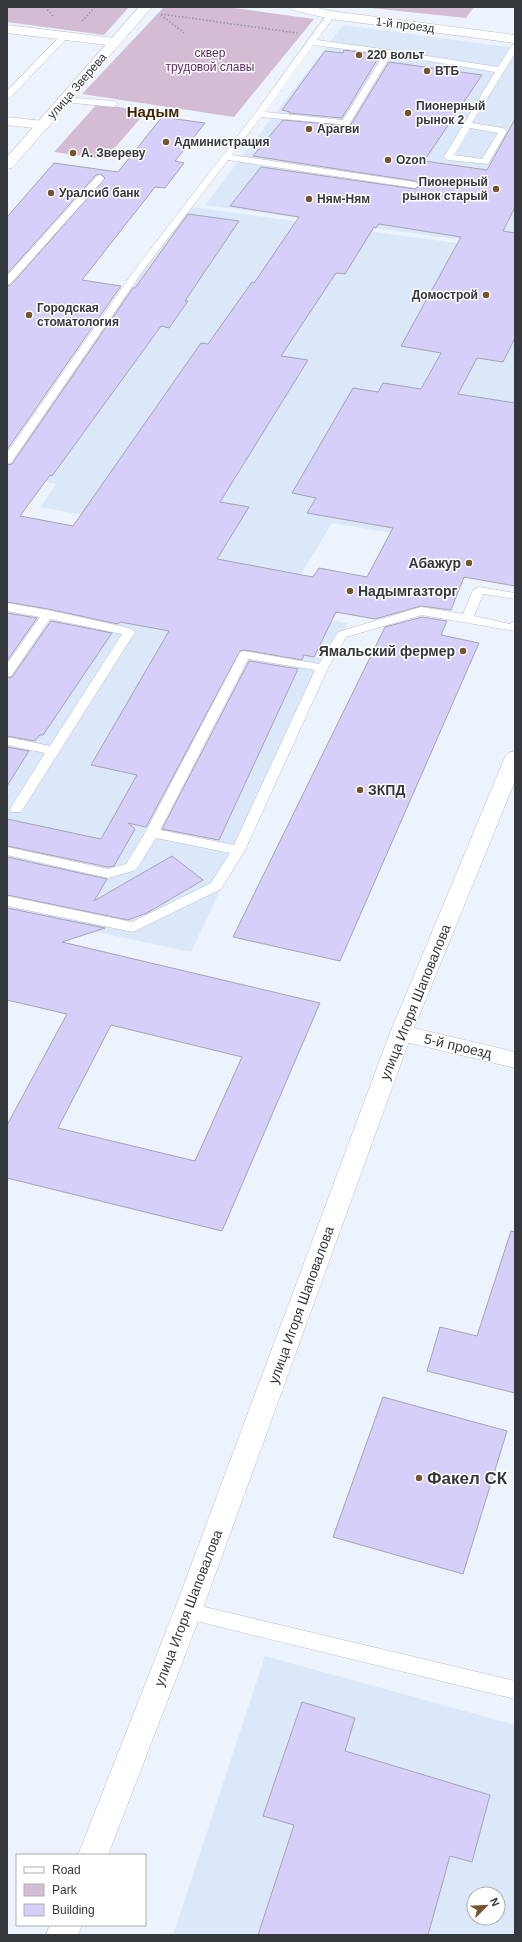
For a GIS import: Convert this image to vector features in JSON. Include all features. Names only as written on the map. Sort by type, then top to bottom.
[{"type":"street","name":"1-й проезд","points":[[296,7],[333,11],[515,39]]},
{"type":"street","name":"улица Зверева","points":[[7,165],[66,100],[115,42],[151,10]]},
{"type":"street","points":[[7,29],[115,42]]},
{"type":"street","points":[[7,121],[44,125]]},
{"type":"street","name":"улица Игоря Шаповалова","points":[[93,1854],[188,1611],[401,1033],[515,757]]},
{"type":"street","name":"5-й проезд","points":[[401,1033],[515,1060]]},
{"type":"lane","points":[[7,461],[138,270],[259,114],[333,11]]},
{"type":"lane","points":[[7,96],[65,36]]},
{"type":"lane","points":[[311,42],[389,52],[500,70]]},
{"type":"lane","points":[[467,125],[503,131],[485,162],[448,157],[467,125],[500,70],[515,47]]},
{"type":"lane","points":[[259,114],[346,123],[389,52]]},
{"type":"lane","points":[[66,100],[114,104]]},
{"type":"lane","points":[[225,157],[415,186]]},
{"type":"lane","points":[[7,282],[100,178]]},
{"type":"lane","points":[[467,618],[479,590],[515,596]]},
{"type":"lane","points":[[7,607],[48,614],[129,632],[16,809]]},
{"type":"lane","points":[[7,901],[134,927],[216,886],[238,850],[322,668],[342,635],[421,611],[467,618],[514,628],[515,625]]},
{"type":"lane","points":[[7,673],[48,614]]},
{"type":"lane","points":[[7,851],[108,874],[131,866],[152,833],[244,655],[322,668]]},
{"type":"lane","points":[[7,741],[53,751]]},
{"type":"lane","points":[[152,833],[238,850]]},
{"type":"lane","points":[[188,1611],[515,1690]]},
{"type":"path","points":[[151,10],[161,14],[226,23]]},
{"type":"path","points":[[161,14],[184,33]]},
{"type":"shaded area","points":[[343,25],[515,48],[515,247],[205,205]]},
{"type":"shaded area","points":[[185,206],[515,251],[515,542],[439,541],[332,523],[281,607],[196,595],[347,623],[191,952],[7,913],[7,559],[143,526],[40,507],[56,484],[7,473],[7,467]]},
{"type":"shaded area","points":[[265,1656],[515,1725],[515,1935],[173,1935]]},
{"type":"green space","points":[[7,7],[129,7],[104,35],[7,22]]},
{"type":"green space","name":"сквер трудовой славы","points":[[164,7],[227,7],[314,19],[234,117],[82,94]]},
{"type":"green space","points":[[361,7],[474,7],[466,18]]},
{"type":"green space","points":[[97,104],[147,111],[105,159],[54,152]]},
{"type":"building","points":[[344,50],[380,55],[342,118],[289,113],[290,112],[282,110],[325,51],[343,53]]},
{"type":"building","points":[[389,62],[482,75],[424,161],[487,170],[515,119],[515,207],[503,231],[515,233],[515,338],[503,362],[477,358],[458,394],[515,403],[515,586],[464,577],[451,610],[421,606],[375,619],[336,612],[314,657],[304,655],[302,660],[244,650],[240,651],[146,827],[128,823],[135,829],[114,866],[108,867],[7,846],[7,819],[101,839],[137,775],[91,765],[169,631],[120,622],[118,624],[7,602],[7,465],[12,464],[133,288],[135,288],[188,214],[239,221],[185,301],[188,301],[169,328],[161,326],[52,476],[50,475],[20,516],[73,526],[201,343],[208,344],[252,282],[254,283],[299,217],[230,206],[261,167],[415,189],[420,186],[420,184],[415,181],[253,156],[283,120],[350,126]],"holes":[[[379,224],[461,237],[401,346],[441,353],[421,389],[383,383],[378,392],[353,388],[292,493],[316,498],[307,513],[393,528],[367,577],[319,568],[313,577],[217,559],[249,507],[220,502],[308,360],[281,356],[336,273],[345,274],[374,227],[376,228]]]},
{"type":"building","points":[[162,117],[205,123],[175,161],[184,163],[165,188],[155,187],[82,280],[121,286],[7,450],[7,286],[11,285],[105,178],[101,174],[96,175],[7,274],[7,217],[54,163],[118,172]]},
{"type":"building","points":[[7,613],[37,618],[7,661]]},
{"type":"building","name":"ЗКПД","points":[[422,617],[447,621],[441,635],[479,643],[340,961],[233,937],[385,627]]},
{"type":"building","points":[[51,621],[112,633],[43,735],[40,735],[35,741],[7,736],[7,678],[12,677]]},
{"type":"building","points":[[249,661],[298,669],[219,840],[162,829]]},
{"type":"building","points":[[7,747],[29,751],[7,786]]},
{"type":"building","points":[[172,856],[203,880],[147,913],[128,920],[7,895],[7,857],[107,879],[94,901]]},
{"type":"building","points":[[7,908],[105,928],[62,942],[320,1003],[222,1231],[7,1178],[7,1125],[67,1014],[7,1000]],"holes":[[[111,1025],[242,1057],[195,1161],[58,1128]]]},
{"type":"building","points":[[511,1231],[515,1232],[515,1393],[427,1371],[440,1327],[477,1336]]},
{"type":"building","points":[[383,1397],[507,1431],[463,1574],[333,1537]]},
{"type":"building","points":[[302,1702],[355,1718],[345,1751],[490,1795],[472,1862],[450,1856],[428,1935],[258,1935],[294,1825],[263,1816]]},
{"type":"place","name":"220 вольт","points":[[359,55]]},
{"type":"place","name":"ВТБ","points":[[427,71]]},
{"type":"place","name":"Пионерный рынок 2","points":[[408,113]]},
{"type":"place","name":"Арагви","points":[[309,129]]},
{"type":"place","name":"Администрация","points":[[166,142]]},
{"type":"place","name":"А. Звереву","points":[[73,153]]},
{"type":"place","name":"Ozon","points":[[388,160]]},
{"type":"place","name":"Пионерный рынок старый","points":[[496,189]]},
{"type":"place","name":"Уралсиб банк","points":[[51,193]]},
{"type":"place","name":"Ням-Ням","points":[[309,199]]},
{"type":"place","name":"Домострой","points":[[486,295]]},
{"type":"place","name":"Городская стоматология","points":[[29,315]]},
{"type":"place","name":"Абажур","points":[[469,563]]},
{"type":"place","name":"Надымгазторг","points":[[350,591]]},
{"type":"place","name":"Ямальский фермер","points":[[463,651]]},
{"type":"place","name":"ЗКПД","points":[[360,790]]},
{"type":"place","name":"Факел СК","points":[[419,1478]]},
{"type":"district","name":"Надым","points":[[153,112]]}]
